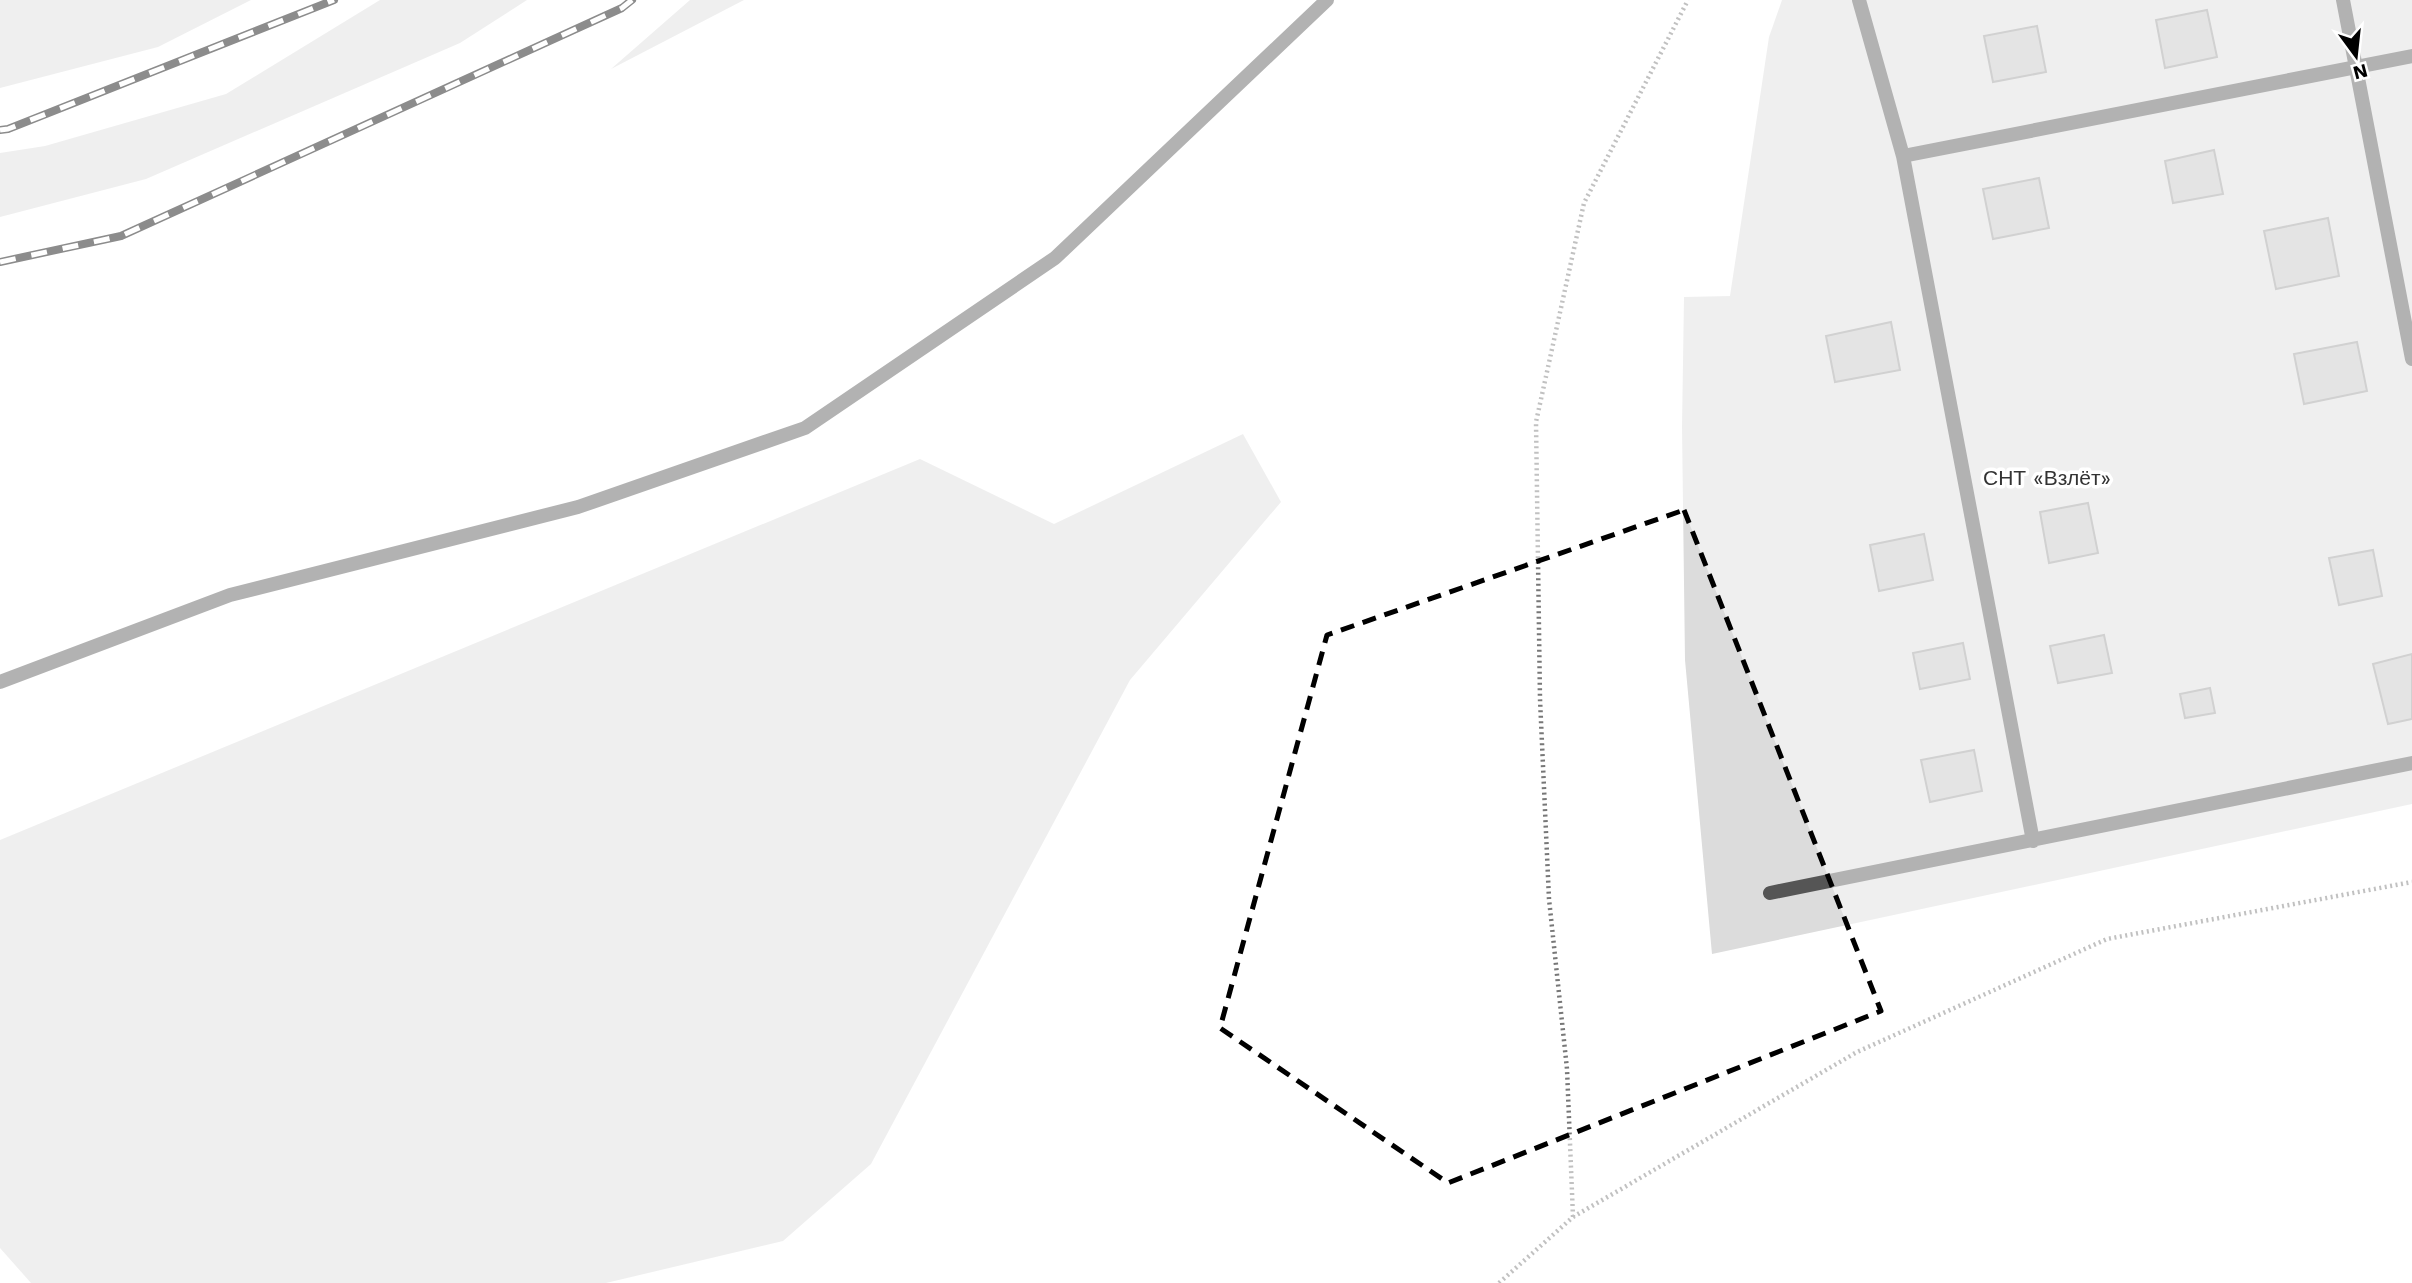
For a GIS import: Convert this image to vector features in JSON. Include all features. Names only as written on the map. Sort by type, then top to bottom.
[{"type":"street","points":[[0,682],[230,595],[578,507],[805,428],[1055,258],[1327,0]]},
{"type":"street","points":[[1859,0],[1903,156],[2033,841]]},
{"type":"street","points":[[2343,0],[2412,359]]},
{"type":"street","points":[[1903,156],[2412,56]]},
{"type":"street","points":[[1770,894],[2412,763]]},
{"type":"path","points":[[1573,1217],[1567,1069],[1549,899],[1540,712],[1536,422],[1584,203],[1688,0]]},
{"type":"path","points":[[1499,1283],[1573,1217],[1857,1052],[2106,939],[2412,882]]},
{"type":"highlighted area","points":[[1684,510],[1881,1011],[1448,1183],[1220,1028],[1327,635]]},
{"type":"green space","points":[[0,0],[251,0],[158,47],[0,88]]},
{"type":"green space","points":[[380,0],[527,0],[460,43],[146,179],[0,217],[0,153],[45,146],[226,94]]},
{"type":"green space","points":[[690,0],[744,0],[611,69]]},
{"type":"green space","name":"СНТ «Взлёт»","points":[[1782,0],[2412,0],[2412,804],[1712,954],[1685,660],[1682,427],[1684,297],[1730,296],[1769,37]]},
{"type":"green space","points":[[1243,434],[1281,502],[1130,680],[871,1164],[783,1241],[606,1283],[31,1283],[0,1248],[0,840],[920,459],[1054,524]]},
{"type":"building","points":[[2207,10],[2217,57],[2165,68],[2156,20]]},
{"type":"building","points":[[2037,26],[2046,72],[1993,82],[1984,36]]},
{"type":"building","points":[[2214,150],[2223,194],[2173,203],[2165,161]]},
{"type":"building","points":[[2039,178],[2049,228],[1993,239],[1983,189]]},
{"type":"building","points":[[2328,218],[2339,276],[2276,289],[2264,231]]},
{"type":"building","points":[[1891,322],[1900,370],[1835,382],[1826,336]]},
{"type":"building","points":[[2357,342],[2367,391],[2304,404],[2294,354]]},
{"type":"building","points":[[2088,503],[2098,553],[2049,563],[2040,512]]},
{"type":"building","points":[[1924,534],[1933,580],[1879,591],[1870,545]]},
{"type":"building","points":[[2373,550],[2382,596],[2339,605],[2329,558]]},
{"type":"building","points":[[2104,635],[2112,673],[2058,683],[2050,646]]},
{"type":"building","points":[[1963,643],[1970,679],[1920,689],[1913,653]]},
{"type":"building","points":[[2412,654],[2412,719],[2388,724],[2373,664]]},
{"type":"building","points":[[2210,688],[2215,713],[2185,718],[2180,694]]},
{"type":"building","points":[[1974,750],[1982,791],[1930,802],[1921,760]]},
{"type":"railway","points":[[0,130],[334,0]]},
{"type":"railway","points":[[0,262],[121,236],[622,8],[632,0]]}]
